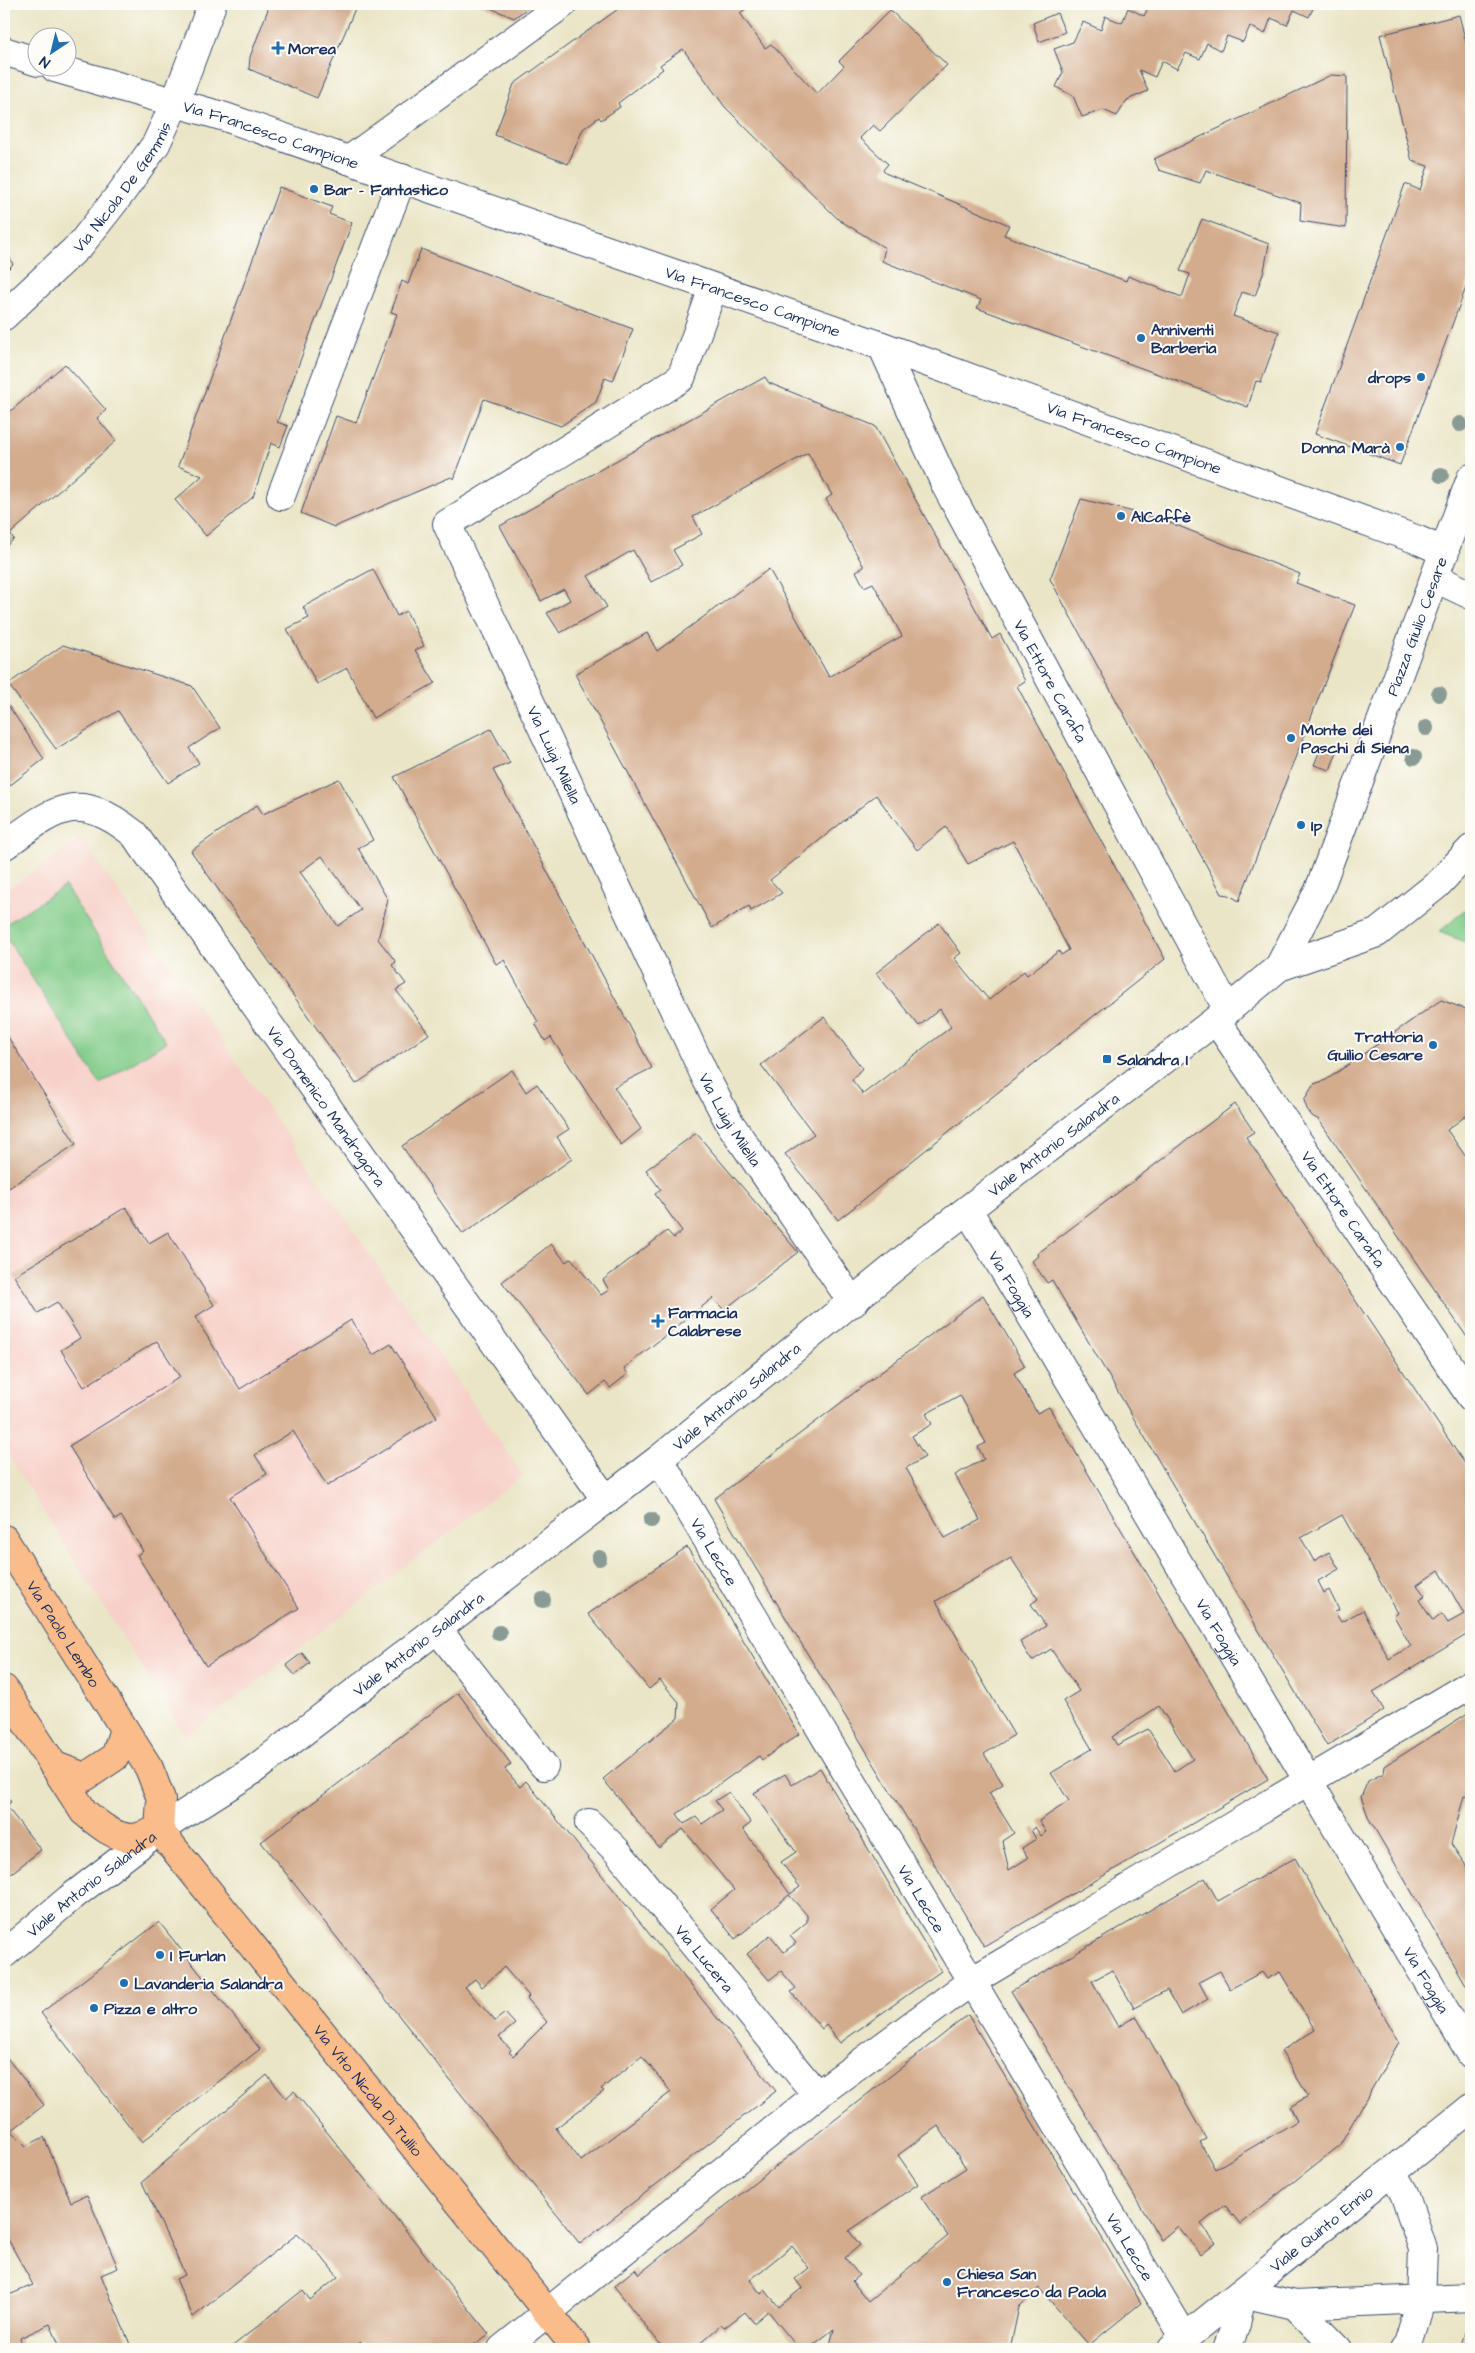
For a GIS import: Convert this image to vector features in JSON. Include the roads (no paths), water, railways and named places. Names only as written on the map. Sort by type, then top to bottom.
[{"type":"main road","name":"Via Paolo Lembo","points":[[4,1539],[149,1768],[160,1798],[160,1830]]},
{"type":"main road","points":[[4,1688],[84,1812],[102,1827],[116,1834],[132,1838],[160,1830]]},
{"type":"main road","points":[[53,1765],[85,1777],[114,1757],[124,1729]]},
{"type":"main road","name":"Via Vito Nicola Di Tullio","points":[[160,1830],[577,2349]]},
{"type":"street","name":"Via Nicola De Gemmis","points":[[4,316],[81,244],[122,193],[156,144],[175,103],[212,4]]},
{"type":"street","points":[[349,160],[563,4]]},
{"type":"street","points":[[4,51],[28,59]]},
{"type":"street","name":"Via Francesco Campione","points":[[78,75],[225,117],[402,178],[882,346],[1410,537],[1445,552]]},
{"type":"street","points":[[281,496],[402,178]]},
{"type":"street","name":"Via Luigi Milella","points":[[713,288],[681,378],[447,524],[729,1122],[853,1303]]},
{"type":"street","name":"Via Ettore Carafa","points":[[882,346],[946,486],[1222,1015],[1471,1397]]},
{"type":"street","name":"Piazza Giulio Cesare","points":[[1279,967],[1319,890],[1405,653],[1445,552],[1466,512],[1471,478]]},
{"type":"street","points":[[1435,578],[1471,595]]},
{"type":"street","name":"Via Domenico Mandragora","points":[[4,846],[45,816],[68,808],[92,808],[113,817],[134,834],[606,1500]]},
{"type":"street","name":"Viale Antonio Salandra","points":[[4,1954],[69,1899],[160,1830],[252,1771],[659,1459],[746,1386],[853,1303],[925,1242],[1222,1015],[1279,967],[1377,933],[1438,884],[1471,849]]},
{"type":"street","name":"Via Foggia","points":[[968,1210],[1471,2054]]},
{"type":"street","name":"Via Lecce","points":[[659,1459],[972,1981],[1178,2344]]},
{"type":"street","points":[[438,1630],[544,1766]]},
{"type":"street","points":[[502,2349],[817,2095],[972,1981],[1471,1684]]},
{"type":"street","name":"Via Lucera","points":[[589,1823],[617,1851],[817,2095]]},
{"type":"street","name":"Viale Quinto Ennio","points":[[1178,2344],[1471,2108]]},
{"type":"street","points":[[1392,2172],[1404,2193],[1423,2249],[1421,2301],[1408,2344],[1404,2349]]},
{"type":"street","points":[[1228,2349],[1236,2324],[1242,2293],[1295,2305],[1421,2301],[1471,2297]]},
{"type":"street","points":[[1295,2305],[1338,2349]]},
{"type":"place","name":"Morea","points":[[278,48]]},
{"type":"place","name":"Bar - Fantastico","points":[[314,189]]},
{"type":"place","name":"Anniventi Barberia","points":[[1141,338]]},
{"type":"place","name":"drops","points":[[1421,377]]},
{"type":"place","name":"Donna Marà","points":[[1400,447]]},
{"type":"place","name":"AlCaffè","points":[[1121,516]]},
{"type":"place","name":"Monte dei Paschi di Siena","points":[[1291,738]]},
{"type":"place","name":"Ip","points":[[1301,825]]},
{"type":"place","name":"Trattoria Guilio Cesare","points":[[1433,1045]]},
{"type":"place","name":"Salandra I","points":[[1107,1059]]},
{"type":"place","name":"Farmacia Calabrese","points":[[658,1321]]},
{"type":"place","name":"I Furlan","points":[[160,1955]]},
{"type":"place","name":"Lavanderia Salandra","points":[[124,1983]]},
{"type":"place","name":"Pizza e altro","points":[[94,2008]]},
{"type":"place","name":"Chiesa San Francesco da Paola","points":[[947,2282]]}]
